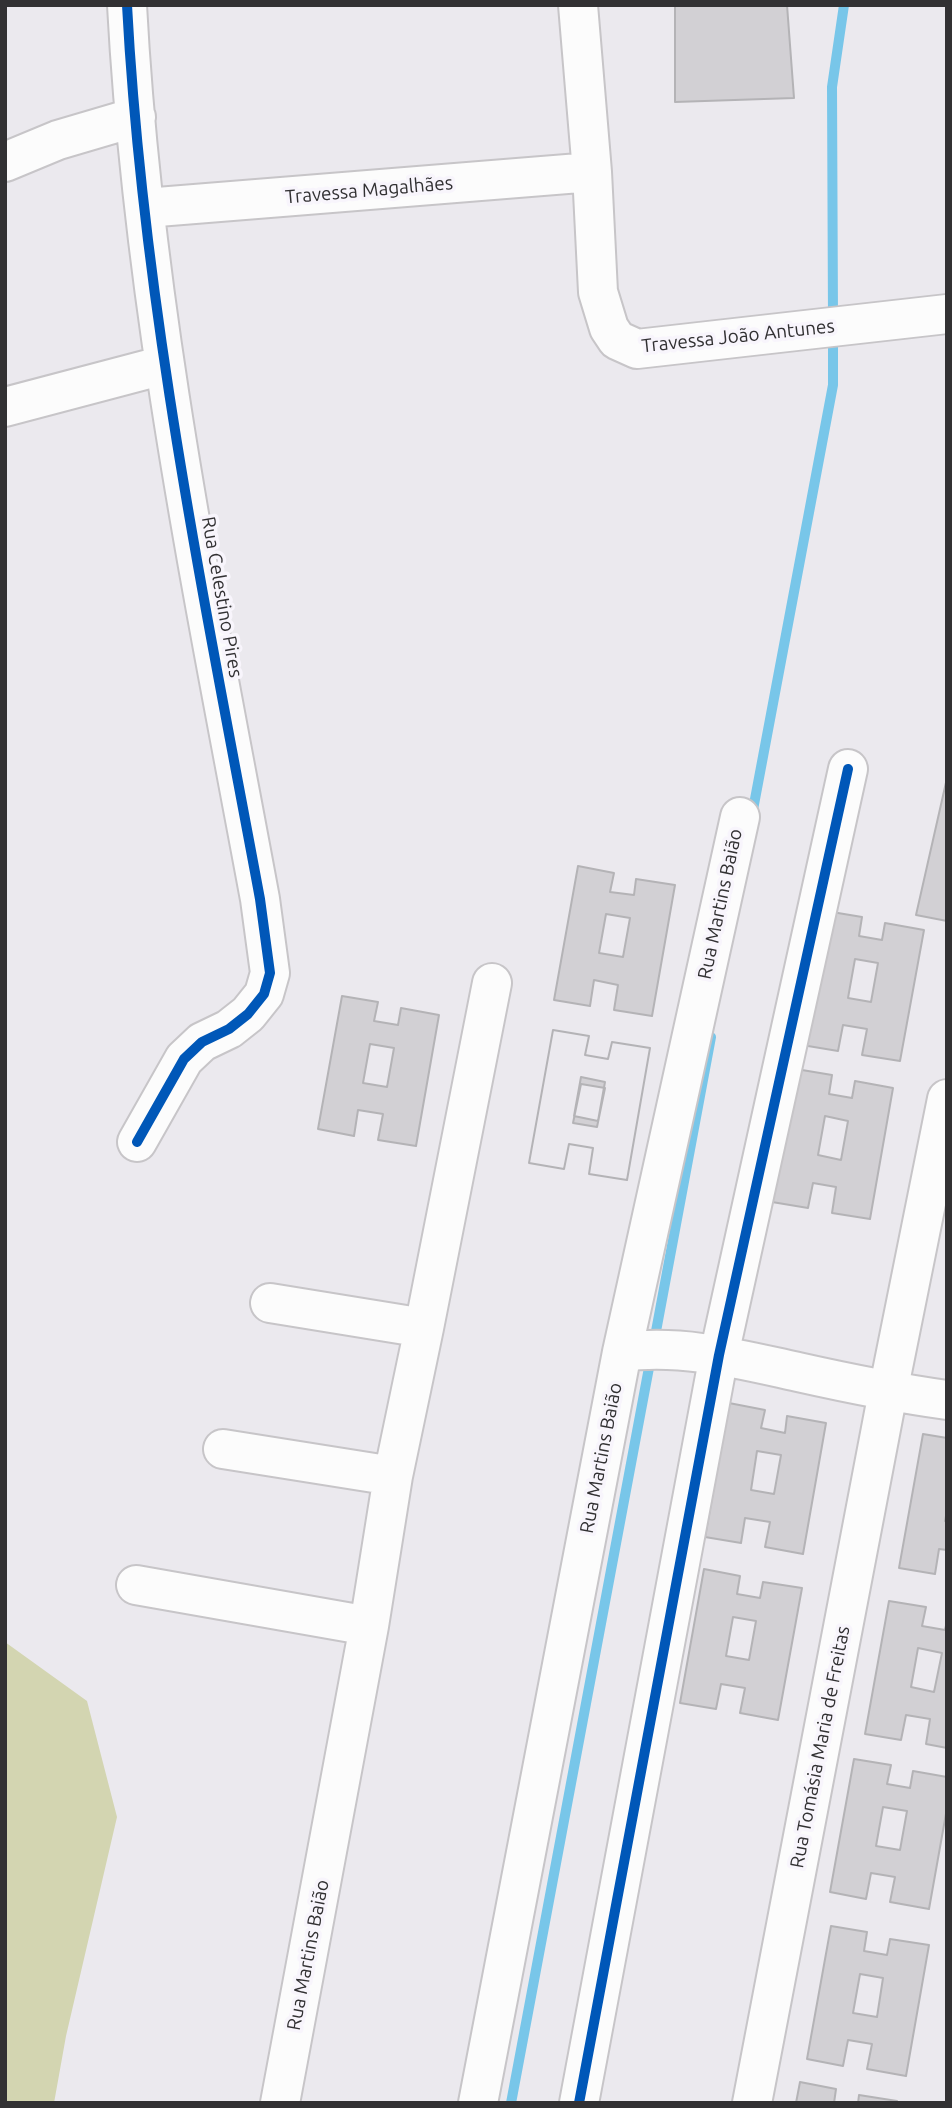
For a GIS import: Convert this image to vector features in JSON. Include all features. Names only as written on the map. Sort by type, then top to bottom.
[{"type":"street","name":"Rua Celestino Pires","points":[[127,5],[145,208],[163,365],[260,900],[270,973],[264,994],[248,1014],[202,1042],[184,1059],[137,1142]]},
{"type":"street","name":"Travessa João Antunes","points":[[578,5],[592,172],[598,292],[609,328],[617,340],[637,349],[947,314]]},
{"type":"street","points":[[5,162],[58,140],[136,117]]},
{"type":"street","name":"Travessa Magalhães","points":[[145,208],[592,172]]},
{"type":"street","points":[[5,407],[163,365]]},
{"type":"street","points":[[579,2103],[708,1353],[848,769]]},
{"type":"street","name":"Rua Martins Baião","points":[[478,2103],[635,1350],[740,817]]},
{"type":"street","name":"Rua Martins Baião","points":[[280,2103],[369,1626],[393,1476],[492,983]]},
{"type":"street","name":"Rua Tomásia Maria de Freitas","points":[[752,2103],[947,1099]]},
{"type":"street","points":[[270,1303],[424,1328]]},
{"type":"street","points":[[635,1350],[708,1353],[888,1392],[947,1400]]},
{"type":"street","points":[[223,1449],[393,1476]]},
{"type":"street","points":[[136,1585],[369,1626]]},
{"type":"green space","points":[[5,1642],[87,1701],[117,1817],[66,2036],[54,2103],[5,2103]]},
{"type":"building","points":[[675,5],[787,5],[794,98],[675,102]]},
{"type":"building","points":[[947,778],[947,921],[916,915]]},
{"type":"building","points":[[578,866],[614,873],[610,892],[634,895],[636,879],[675,885],[652,1016],[614,1010],[618,985],[594,980],[590,1006],[554,1000]],"holes":[[[606,914],[630,918],[623,957],[599,953]]]},
{"type":"building","points":[[826,911],[862,917],[859,936],[882,940],[885,923],[924,930],[900,1061],[862,1055],[867,1029],[843,1025],[838,1051],[802,1045]],"holes":[[[855,959],[878,963],[871,1002],[848,998]]]},
{"type":"building","points":[[342,996],[378,1002],[374,1021],[398,1025],[401,1008],[439,1015],[416,1146],[378,1140],[383,1114],[358,1110],[354,1136],[318,1129]],"holes":[[[370,1044],[394,1048],[387,1087],[363,1083]]]},
{"type":"building","points":[[553,1030],[589,1036],[585,1055],[608,1059],[612,1042],[650,1048],[627,1180],[589,1174],[593,1148],[569,1144],[564,1169],[529,1163]],"holes":[[[581,1077],[605,1082],[598,1121],[574,1116]]]},
{"type":"building","points":[[553,1030],[589,1036],[585,1055],[608,1059],[612,1042],[650,1048],[627,1180],[589,1174],[593,1148],[569,1144],[564,1169],[529,1163]],"holes":[[[581,1084],[605,1088],[597,1127],[573,1123]]]},
{"type":"building","points":[[796,1069],[832,1075],[829,1094],[852,1098],[855,1081],[893,1088],[870,1219],[832,1213],[836,1187],[813,1183],[808,1208],[772,1202]],"holes":[[[825,1116],[848,1121],[841,1160],[818,1155]]]},
{"type":"building","points":[[729,1403],[765,1410],[761,1428],[785,1433],[787,1416],[826,1423],[803,1554],[765,1547],[770,1522],[745,1518],[741,1543],[705,1537]],"holes":[[[757,1451],[781,1455],[774,1494],[751,1490]]]},
{"type":"building","points":[[923,1434],[947,1438],[947,1550],[939,1549],[935,1574],[899,1568]]},
{"type":"building","points":[[704,1569],[740,1576],[737,1594],[760,1598],[763,1582],[802,1588],[778,1720],[740,1713],[745,1688],[721,1684],[716,1709],[680,1703]],"holes":[[[733,1617],[756,1621],[749,1660],[726,1656]]]},
{"type":"building","points":[[889,1601],[926,1607],[922,1626],[945,1630],[947,1621],[947,1748],[926,1744],[930,1719],[906,1715],[901,1740],[865,1734]],"holes":[[[918,1648],[942,1653],[934,1692],[911,1687]]]},
{"type":"building","points":[[854,1759],[891,1765],[887,1784],[910,1788],[913,1771],[947,1777],[947,1808],[929,1909],[890,1902],[895,1877],[871,1873],[866,1899],[830,1892]],"holes":[[[883,1807],[907,1811],[900,1850],[876,1846]]]},
{"type":"building","points":[[831,1926],[867,1932],[864,1951],[887,1955],[890,1939],[929,1945],[906,2076],[867,2069],[872,2044],[848,2040],[843,2066],[807,2059]],"holes":[[[860,1974],[883,1978],[877,2017],[853,2013]]]},
{"type":"building","points":[[800,2082],[836,2089],[834,2103],[796,2103]]},
{"type":"building","points":[[859,2095],[897,2101],[897,2103],[858,2103]]},
{"type":"waterway","points":[[833,319],[832,87],[844,5]]},
{"type":"waterway","points":[[752,815],[833,385],[833,334]]},
{"type":"waterway","points":[[654,1342],[711,1037]]},
{"type":"waterway","points":[[511,2103],[651,1357]]},
{"type":"cycle path","points":[[127,5],[135,118],[162,343],[198,566],[260,899],[270,973],[264,994],[248,1014],[229,1029],[202,1042],[184,1059],[137,1142]]},
{"type":"cycle path","points":[[579,2103],[719,1355],[848,769]]}]
